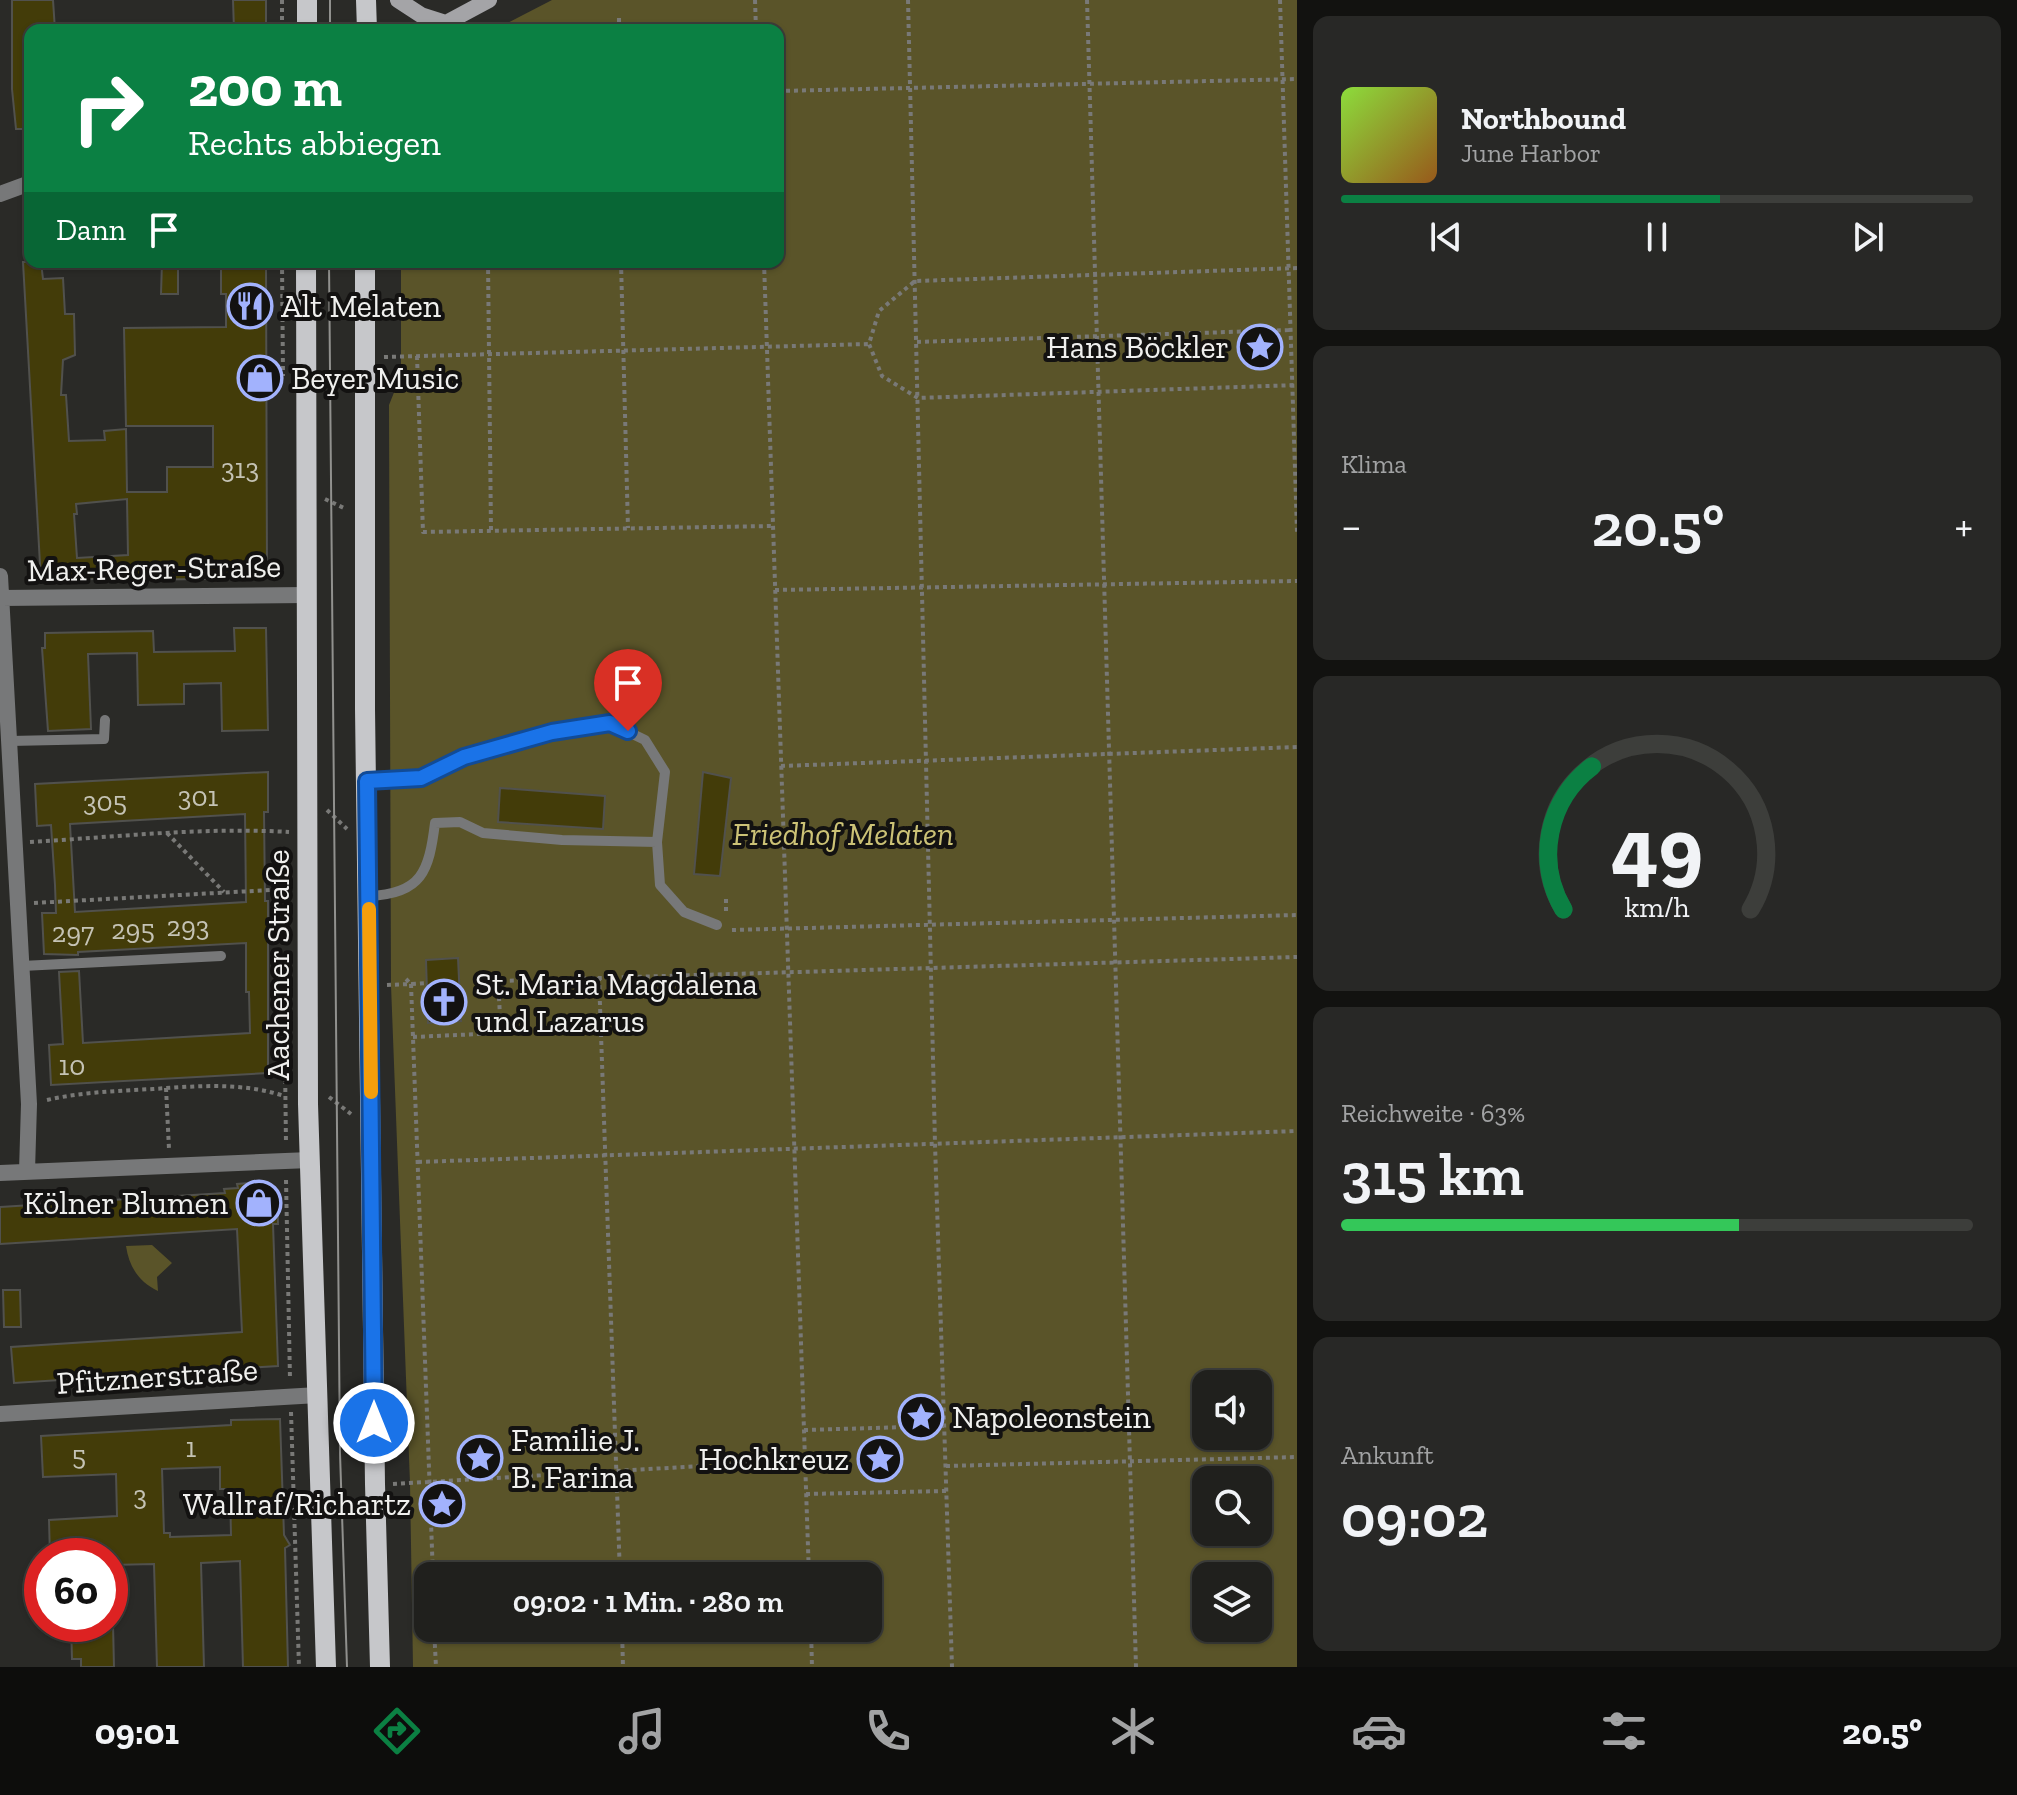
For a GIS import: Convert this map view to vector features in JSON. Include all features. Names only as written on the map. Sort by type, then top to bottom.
[{"type":"main road","points":[[307,0],[307,24]]},
{"type":"main road","points":[[366,0],[367,24]]},
{"type":"main road","name":"Aachener Straße","points":[[306,268],[308,831],[318,1107],[310,1160],[326,1667]]},
{"type":"main road","points":[[365,268],[369,986],[380,1667]]},
{"type":"street","points":[[398,0],[437,24]]},
{"type":"street","points":[[444,24],[489,0]]},
{"type":"street","points":[[0,194],[24,185]]},
{"type":"street","points":[[0,576],[20,904],[29,1104],[27,1171]]},
{"type":"street","name":"Max-Reger-Straße","points":[[1,607],[307,595]]},
{"type":"street","points":[[0,1173],[310,1160]]},
{"type":"street","name":"Pfitznerstraße","points":[[0,1414],[318,1395]]},
{"type":"lane","points":[[10,741],[104,739],[105,720]]},
{"type":"lane","points":[[367,781],[421,778],[464,757],[552,732],[610,723],[645,740],[665,772],[657,842],[660,885],[684,912],[717,925]]},
{"type":"lane","points":[[369,896],[390,895],[409,889],[431,859],[435,823],[460,822],[483,833],[546,839],[657,842]]},
{"type":"lane","points":[[22,966],[221,956]]},
{"type":"path","points":[[282,0],[282,24]]},
{"type":"path","points":[[755,0],[756,24]]},
{"type":"path","points":[[908,0],[935,1144],[952,1667]]},
{"type":"path","points":[[1087,0],[1136,1667]]},
{"type":"path","points":[[1280,0],[1295,385],[1297,532]]},
{"type":"path","points":[[619,17],[619,24]]},
{"type":"path","points":[[784,91],[1297,79]]},
{"type":"path","points":[[488,268],[491,531]]},
{"type":"path","points":[[621,268],[628,528]]},
{"type":"path","points":[[764,268],[808,1562]]},
{"type":"path","points":[[1295,385],[918,398],[882,376],[869,344],[879,311],[915,281],[1297,268]]},
{"type":"path","points":[[917,342],[1291,330]]},
{"type":"path","points":[[376,357],[869,344]]},
{"type":"path","points":[[417,356],[423,532],[773,526]]},
{"type":"path","points":[[306,512],[323,513],[323,498],[351,512],[351,497],[364,497]]},
{"type":"path","points":[[775,590],[1297,581]]},
{"type":"path","points":[[781,766],[1297,747]]},
{"type":"path","points":[[326,820],[326,809],[355,835]]},
{"type":"path","points":[[16,843],[167,833],[308,831]]},
{"type":"path","points":[[167,833],[224,892]]},
{"type":"path","points":[[20,904],[309,889]]},
{"type":"path","points":[[717,925],[726,930],[1297,915]]},
{"type":"path","points":[[413,1037],[501,1033],[498,981],[1297,957]]},
{"type":"path","points":[[599,977],[619,1562]]},
{"type":"path","points":[[406,979],[411,984],[432,1562]]},
{"type":"path","points":[[369,986],[426,983]]},
{"type":"path","points":[[29,1104],[81,1093],[213,1085],[266,1090],[318,1107],[327,1095],[356,1115]]},
{"type":"path","points":[[166,1088],[169,1165]]},
{"type":"path","points":[[418,1162],[1297,1131]]},
{"type":"path","points":[[804,1430],[944,1426]]},
{"type":"path","points":[[946,1466],[1297,1457]]},
{"type":"path","points":[[375,1484],[805,1460]]},
{"type":"path","points":[[806,1494],[946,1491]]},
{"type":"path","points":[[435,1642],[436,1667]]},
{"type":"path","points":[[622,1642],[623,1667]]},
{"type":"path","points":[[811,1642],[812,1667]]},
{"type":"green space","name":"Friedhof Melaten","points":[[552,0],[1297,0],[1297,1667],[413,1667],[410,1483],[391,985],[389,405],[401,375],[401,268],[784,268],[784,24],[506,24]]},
{"type":"green space","points":[[152,1245],[172,1263],[157,1277],[158,1291],[136,1273],[126,1246]]},
{"type":"building","points":[[12,0],[53,0],[55,24],[24,24],[24,129],[16,129],[12,89]]},
{"type":"building","points":[[233,0],[266,0],[266,24],[234,24]]},
{"type":"building","points":[[23,262],[24,268],[42,268],[43,279],[63,278],[65,314],[74,314],[75,355],[63,360],[61,395],[66,395],[69,441],[105,440],[104,431],[126,429],[127,492],[167,492],[167,467],[213,467],[213,426],[126,426],[124,328],[226,327],[226,294],[221,294],[221,268],[266,268],[267,578],[128,580],[128,577],[41,582]],"holes":[[[127,499],[128,555],[77,558],[76,504]]]},
{"type":"building","points":[[162,268],[178,268],[178,294],[161,294]]},
{"type":"building","points":[[234,628],[266,628],[268,730],[222,731],[221,683],[184,684],[184,704],[138,705],[137,653],[88,654],[91,729],[48,731],[42,648],[45,648],[45,633],[153,631],[154,652],[235,651]]},
{"type":"building","points":[[268,772],[268,812],[264,812],[265,901],[268,901],[268,1073],[51,1085],[49,1045],[63,1044],[59,972],[79,971],[83,1043],[250,1033],[249,992],[246,992],[246,943],[78,952],[78,955],[44,954],[42,913],[56,913],[55,885],[51,825],[37,826],[35,784]],"holes":[[[245,814],[246,902],[75,912],[70,824]]]},
{"type":"building","points":[[703,772],[731,778],[720,876],[694,874]]},
{"type":"building","points":[[500,788],[605,796],[603,829],[498,822]]},
{"type":"building","name":"St. Maria Magdalena und Lazarus","points":[[458,958],[461,1021],[428,1023],[426,960]]},
{"type":"building","points":[[261,1182],[262,1192],[277,1191],[278,1224],[273,1224],[278,1366],[14,1383],[11,1347],[242,1332],[237,1229],[0,1244],[0,1207],[225,1193],[224,1189],[238,1188],[237,1184]]},
{"type":"building","points":[[3,1290],[20,1290],[21,1327],[4,1327]]},
{"type":"building","points":[[280,1419],[284,1535],[290,1545],[285,1548],[288,1667],[243,1667],[240,1561],[201,1563],[204,1667],[157,1667],[154,1564],[128,1565],[128,1538],[50,1538],[49,1520],[117,1516],[116,1474],[43,1477],[41,1436],[231,1425],[231,1420]],"holes":[[[220,1467],[220,1489],[230,1489],[231,1535],[170,1537],[170,1533],[164,1533],[162,1469]]]},
{"type":"building","points":[[72,1642],[113,1642],[114,1667],[81,1667],[81,1659],[72,1659]]},
{"type":"tram line","points":[[330,0],[330,24]]},
{"type":"tram line","points":[[329,268],[340,1453],[347,1667]]},
{"type":"slow traffic","points":[[369,909],[371,1092]]},
{"type":"place","name":"Alt Melaten","points":[[250,306]]},
{"type":"place","name":"Hans Böckler","points":[[1260,347]]},
{"type":"place","name":"Beyer Music","points":[[260,378]]},
{"type":"place","name":"St. Maria Magdalena und Lazarus","points":[[444,1002]]},
{"type":"place","name":"Kölner Blumen","points":[[259,1203]]},
{"type":"place","name":"Napoleonstein","points":[[921,1417]]},
{"type":"place","name":"Familie J. B. Farina","points":[[480,1458]]},
{"type":"place","name":"Hochkreuz","points":[[880,1459]]},
{"type":"place","name":"Wallraf/Richartz","points":[[442,1504]]},
{"type":"route","points":[[374,1423],[367,781],[421,778],[464,757],[552,732],[610,723],[628,731]]}]
